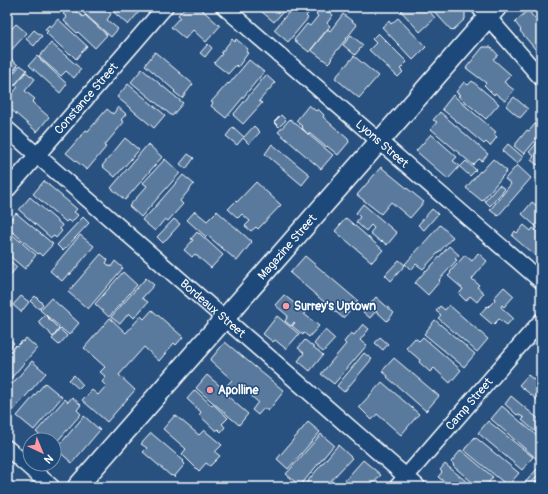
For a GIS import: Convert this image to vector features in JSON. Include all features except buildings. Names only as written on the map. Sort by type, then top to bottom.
[{"type":"street","name":"Constance Street","points":[[7,190],[165,7]]},
{"type":"street","name":"Lyons Street","points":[[224,7],[541,281]]},
{"type":"street","name":"Magazine Street","points":[[77,487],[379,141],[488,10]]},
{"type":"street","points":[[488,10],[541,78]]},
{"type":"street","name":"Bordeaux Street","points":[[7,129],[225,318],[402,482],[418,487]]},
{"type":"street","name":"Camp Street","points":[[402,482],[541,321]]},
{"type":"street","points":[[7,448],[52,487]]},
{"type":"place","name":"Surrey's Uptown","points":[[286,306]]},
{"type":"place","name":"Apolline","points":[[210,390]]}]
